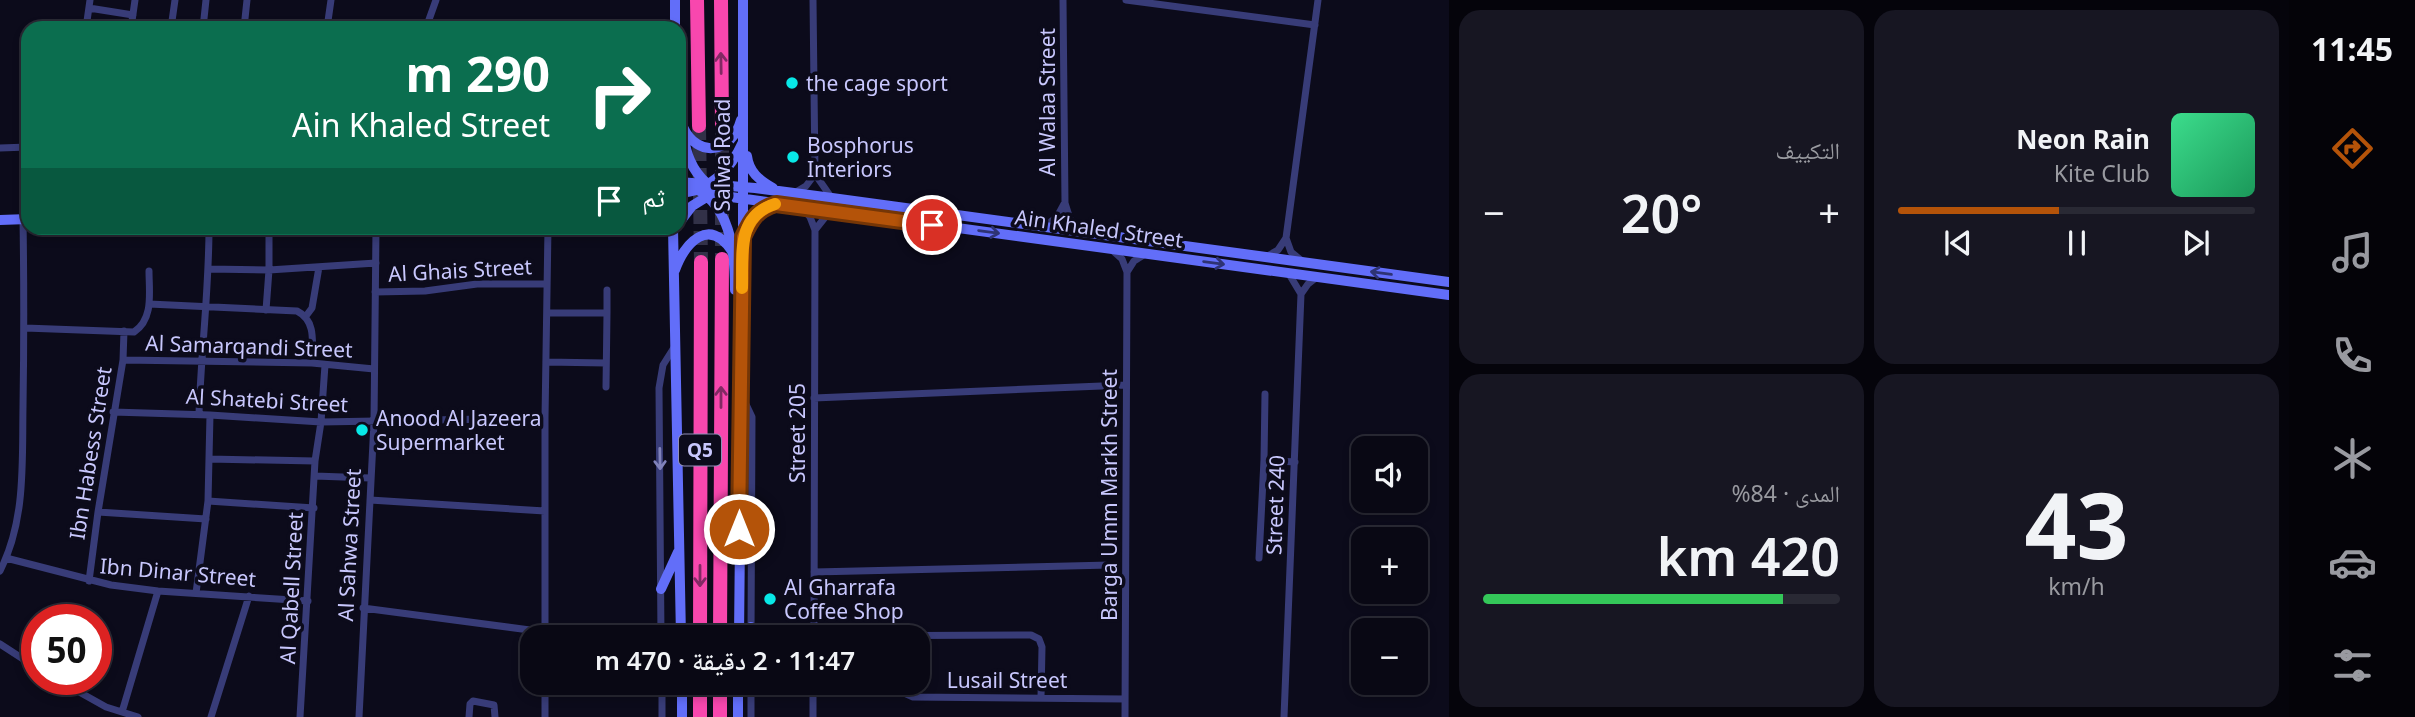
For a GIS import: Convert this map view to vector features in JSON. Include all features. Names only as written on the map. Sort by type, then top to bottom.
[{"type":"highway","name":"Salwa Road","points":[[697,0],[699,126]]},
{"type":"highway","name":"Salwa Road","points":[[721,0],[722,127]]},
{"type":"highway","name":"Q5","points":[[720,625],[728,256]]},
{"type":"highway","name":"Q5","points":[[700,625],[701,262]]},
{"type":"highway","points":[[700,695],[700,717]]},
{"type":"highway","points":[[720,695],[720,717]]},
{"type":"main road","points":[[675,0],[675,21]]},
{"type":"main road","name":"Salwa Road","points":[[738,625],[743,0]]},
{"type":"main road","points":[[686,131],[692,141],[701,146],[720,146],[727,143],[737,131],[743,110]]},
{"type":"main road","points":[[686,214],[736,156],[744,140]]},
{"type":"main road","points":[[744,140],[750,169],[763,183],[778,191]]},
{"type":"main road","points":[[686,153],[728,228],[740,394]]},
{"type":"main road","points":[[686,185],[707,191]]},
{"type":"main road","name":"Ain Khaled Street","points":[[707,191],[743,187],[778,191],[1449,282]]},
{"type":"main road","points":[[686,192],[707,191]]},
{"type":"main road","name":"Ain Khaled Street","points":[[707,191],[743,200],[1449,295]]},
{"type":"main road","points":[[743,237],[757,212],[776,204]]},
{"type":"main road","points":[[0,220],[21,219]]},
{"type":"main road","points":[[674,235],[681,625]]},
{"type":"main road","points":[[674,276],[684,250],[695,238],[718,237],[724,242],[728,256]]},
{"type":"main road","points":[[661,589],[679,550]]},
{"type":"main road","points":[[682,695],[682,717]]},
{"type":"main road","points":[[738,695],[738,717]]},
{"type":"street","points":[[132,21],[135,0]]},
{"type":"street","points":[[172,21],[175,0]]},
{"type":"street","points":[[204,21],[206,0]]},
{"type":"street","points":[[245,21],[247,0]]},
{"type":"street","points":[[328,21],[331,0]]},
{"type":"street","points":[[428,21],[436,0]]},
{"type":"street","points":[[813,0],[815,174],[832,198]]},
{"type":"street","name":"Al Walaa Street","points":[[1063,0],[1065,203],[1070,219],[1081,231]]},
{"type":"street","points":[[1126,0],[1151,1],[1315,25]]},
{"type":"street","points":[[1265,257],[1278,250],[1286,238],[1318,0]]},
{"type":"street","points":[[89,4],[133,15]]},
{"type":"street","points":[[0,148],[21,147]]},
{"type":"street","points":[[793,193],[806,186],[815,174]]},
{"type":"street","name":"Al Walaa Street","points":[[1045,226],[1057,217],[1065,203]]},
{"type":"street","points":[[801,207],[810,217],[815,230]]},
{"type":"street","points":[[815,230],[830,211]]},
{"type":"street","name":"Street 205","points":[[814,625],[815,230]]},
{"type":"street","points":[[0,570],[16,527],[21,497],[25,235]]},
{"type":"street","points":[[199,414],[209,235]]},
{"type":"street","points":[[266,310],[269,235]]},
{"type":"street","name":"Al Sahwa Street","points":[[359,717],[374,422],[376,235]]},
{"type":"street","points":[[545,625],[548,235]]},
{"type":"street","points":[[1286,238],[1291,252],[1303,262]]},
{"type":"street","points":[[1111,249],[1122,259],[1127,272]]},
{"type":"street","points":[[1127,272],[1134,261],[1146,253]]},
{"type":"street","points":[[209,269],[269,270],[376,263]]},
{"type":"street","points":[[306,316],[312,308],[319,267]]},
{"type":"street","points":[[25,328],[134,332],[147,318],[149,271]]},
{"type":"street","name":"Barga Umm Markh Street","points":[[1125,717],[1127,272]]},
{"type":"street","points":[[1288,273],[1297,282],[1301,293]]},
{"type":"street","points":[[1301,293],[1317,277]]},
{"type":"street","name":"Al Ghais Street","points":[[375,292],[425,291],[477,284],[547,284]]},
{"type":"street","points":[[606,387],[607,290]]},
{"type":"street","name":"Street 240","points":[[1284,717],[1301,293]]},
{"type":"street","points":[[149,304],[291,310],[306,316],[312,330],[312,363]]},
{"type":"street","points":[[547,313],[607,313]]},
{"type":"street","name":"Ibn Habess Street","points":[[89,581],[123,360],[124,331]]},
{"type":"street","points":[[662,625],[659,388],[663,365],[676,346]]},
{"type":"street","name":"Al Samarqandi Street","points":[[123,360],[312,363],[374,369]]},
{"type":"street","points":[[546,362],[606,363]]},
{"type":"street","name":"Al Qabell Street","points":[[300,717],[315,461],[325,365]]},
{"type":"street","points":[[814,398],[1126,385]]},
{"type":"street","name":"Salwa Road","points":[[740,394],[752,417],[749,625]]},
{"type":"street","points":[[1259,558],[1265,394]]},
{"type":"street","name":"Al Shatebi Street","points":[[113,412],[199,414],[321,422],[545,418]]},
{"type":"street","points":[[196,593],[208,501],[210,415]]},
{"type":"street","points":[[209,459],[315,461]]},
{"type":"street","points":[[1264,460],[1295,462]]},
{"type":"street","points":[[315,476],[370,478]]},
{"type":"street","points":[[370,500],[545,511]]},
{"type":"street","points":[[208,501],[314,508]]},
{"type":"street","points":[[98,512],[206,519]]},
{"type":"street","name":"Ibn Dinar Street","points":[[6,558],[89,581],[158,591],[308,601]]},
{"type":"street","points":[[814,572],[1111,565]]},
{"type":"street","points":[[122,712],[158,591]]},
{"type":"street","points":[[211,717],[249,596]]},
{"type":"street","points":[[363,608],[520,630]]},
{"type":"street","points":[[930,636],[1035,636],[1042,647],[1041,697]]},
{"type":"street","points":[[0,644],[21,658]]},
{"type":"street","points":[[85,695],[106,707],[138,717]]},
{"type":"street","points":[[545,695],[545,717]]},
{"type":"street","points":[[662,695],[662,717]]},
{"type":"street","points":[[751,695],[751,717]]},
{"type":"street","points":[[813,695],[813,717]]},
{"type":"street","name":"Lusail Street","points":[[908,695],[1125,699]]},
{"type":"street","points":[[469,717],[470,704],[473,701],[494,705],[495,717]]},
{"type":"street","points":[[103,717],[106,707]]},
{"type":"tunnel","points":[[699,126],[701,262]]},
{"type":"tunnel","points":[[722,127],[722,259]]},
{"type":"slow traffic","points":[[742,288],[743,237],[757,212],[775,204]]},
{"type":"place","name":"the cage sport","points":[[792,83]]},
{"type":"place","name":"Bosphorus Interiors","points":[[793,157]]},
{"type":"place","name":"Anood Al Jazeera Supermarket","points":[[362,430]]},
{"type":"place","name":"Al Gharrafa Coffee Shop","points":[[770,599]]},
{"type":"route","points":[[739,529],[743,237],[752,219],[757,212],[776,204],[932,225]]}]
